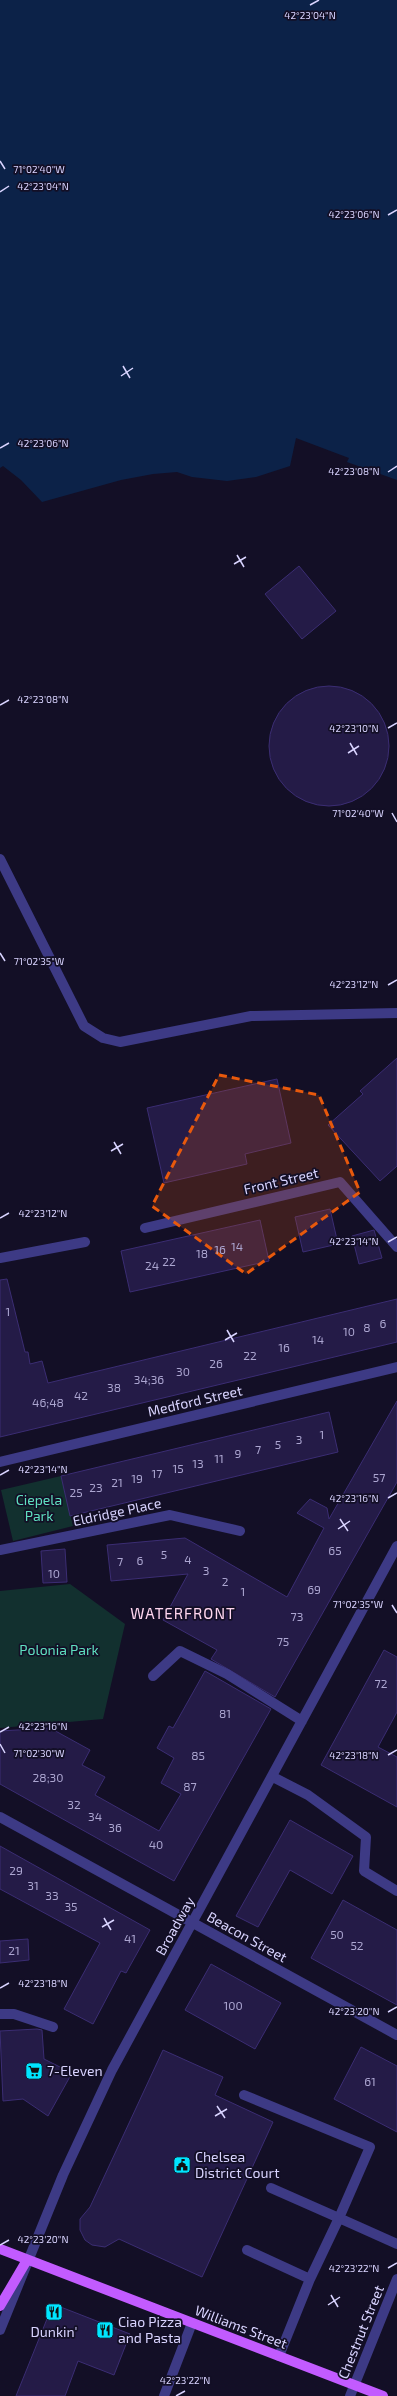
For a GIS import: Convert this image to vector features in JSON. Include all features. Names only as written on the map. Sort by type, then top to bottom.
[{"type":"main road","name":"Williams Street","points":[[0,2249],[383,2396]]},
{"type":"main road","points":[[0,2306],[27,2260]]},
{"type":"street","points":[[0,859],[84,1026],[103,1038],[120,1042],[251,1016],[397,1013]]},
{"type":"street","name":"Front Street","points":[[145,1228],[340,1182],[397,1247]]},
{"type":"street","points":[[0,1258],[85,1242]]},
{"type":"street","name":"Medford Street","points":[[0,1462],[397,1367]]},
{"type":"street","name":"Eldridge Place","points":[[0,1550],[170,1515],[240,1531]]},
{"type":"street","name":"Broadway","points":[[0,2330],[27,2260],[63,2175],[104,2088],[397,1546]]},
{"type":"street","points":[[153,1676],[180,1651],[226,1674],[302,1721]]},
{"type":"street","points":[[272,1776],[308,1795],[366,1837],[364,1871],[397,1891]]},
{"type":"street","name":"Beacon Street","points":[[0,1817],[397,2035]]},
{"type":"street","points":[[0,2014],[14,2014],[53,2027]]},
{"type":"street","points":[[244,2095],[370,2147],[310,2279],[279,2356]]},
{"type":"street","points":[[271,2188],[397,2244]]},
{"type":"street","points":[[247,2250],[310,2279]]},
{"type":"street","name":"Chestnut Street","points":[[350,2396],[397,2279]]},
{"type":"street","points":[[164,2396],[192,2323]]},
{"type":"highlighted area","points":[[219,1075],[319,1095],[360,1192],[246,1274],[152,1206]]},
{"type":"green space","name":"Ciepela Park","points":[[61,1476],[73,1526],[13,1541],[1,1490]]},
{"type":"green space","name":"Polonia Park","points":[[70,1584],[125,1624],[103,1719],[0,1728],[0,1591]]},
{"type":"water","points":[[0,0],[397,0],[397,480],[347,462],[349,458],[296,438],[290,466],[256,477],[227,481],[192,477],[177,472],[153,474],[121,480],[42,502],[21,480],[3,466],[0,468]]},
{"type":"building","points":[[299,566],[336,611],[302,639],[265,594]]},
{"type":"building","points":[[329,686],[352,690],[372,703],[385,723],[389,746],[385,769],[372,789],[352,802],[329,806],[306,802],[286,789],[273,769],[269,746],[273,723],[286,703],[306,690]]},
{"type":"building","points":[[397,1058],[397,1166],[380,1181],[328,1125],[363,1094],[360,1091]]},
{"type":"building","points":[[277,1079],[291,1143],[245,1154],[247,1164],[164,1183],[147,1108]]},
{"type":"building","points":[[330,1209],[338,1244],[303,1252],[295,1217]]},
{"type":"building","points":[[260,1220],[269,1261],[130,1292],[121,1251]]},
{"type":"building","points":[[374,1230],[382,1258],[359,1264],[352,1236]]},
{"type":"building","points":[[7,1279],[25,1352],[28,1352],[30,1364],[42,1361],[48,1383],[397,1299],[397,1342],[0,1437],[0,1280]]},
{"type":"building","points":[[397,1401],[397,1482],[275,1697],[211,1659],[217,1650],[163,1620],[188,1574],[111,1581],[107,1545],[185,1538],[287,1597],[324,1528],[297,1513],[310,1499],[327,1508],[329,1519]]},
{"type":"building","points":[[329,1412],[338,1452],[70,1516],[61,1476]]},
{"type":"building","points":[[65,1549],[67,1582],[43,1583],[41,1551]]},
{"type":"building","points":[[384,1650],[397,1657],[397,1712],[378,1747],[397,1757],[397,1807],[321,1765]]},
{"type":"building","points":[[205,1671],[271,1709],[174,1881],[0,1784],[0,1731],[50,1728],[90,1750],[82,1765],[105,1777],[95,1795],[159,1831],[181,1794],[161,1783],[174,1758],[157,1748],[169,1726],[173,1728]]},
{"type":"building","points":[[290,1820],[353,1856],[332,1894],[290,1870],[258,1927],[236,1916]]},
{"type":"building","points":[[0,1846],[150,1930],[126,1973],[121,1971],[93,2024],[64,2009],[100,1943],[0,1889]]},
{"type":"building","points":[[343,1900],[397,1930],[397,2005],[311,1958]]},
{"type":"building","points":[[28,1939],[29,1960],[0,1963],[0,1941]]},
{"type":"building","points":[[211,1964],[281,2003],[255,2049],[185,2010]]},
{"type":"building","name":"7-Eleven","points":[[42,2030],[44,2059],[72,2073],[48,2116],[23,2099],[3,2101],[0,2031]]},
{"type":"building","points":[[361,2047],[397,2066],[397,2132],[334,2099]]},
{"type":"building","name":"Chelsea District Court","points":[[163,2050],[223,2077],[215,2095],[273,2122],[202,2277],[119,2239],[105,2247],[92,2245],[85,2240],[80,2230],[80,2219],[90,2207]]},
{"type":"building","points":[[53,2304],[130,2334],[114,2375],[78,2361],[65,2396],[16,2396]]},
{"type":"place","name":"7-Eleven","points":[[34,2071]]},
{"type":"place","name":"Chelsea District Court","points":[[182,2165]]},
{"type":"place","name":"Dunkin'","points":[[54,2312]]},
{"type":"place","name":"Ciao Pizza and Pasta","points":[[105,2330]]},
{"type":"district","name":"WATERFRONT","points":[[183,1614]]}]
